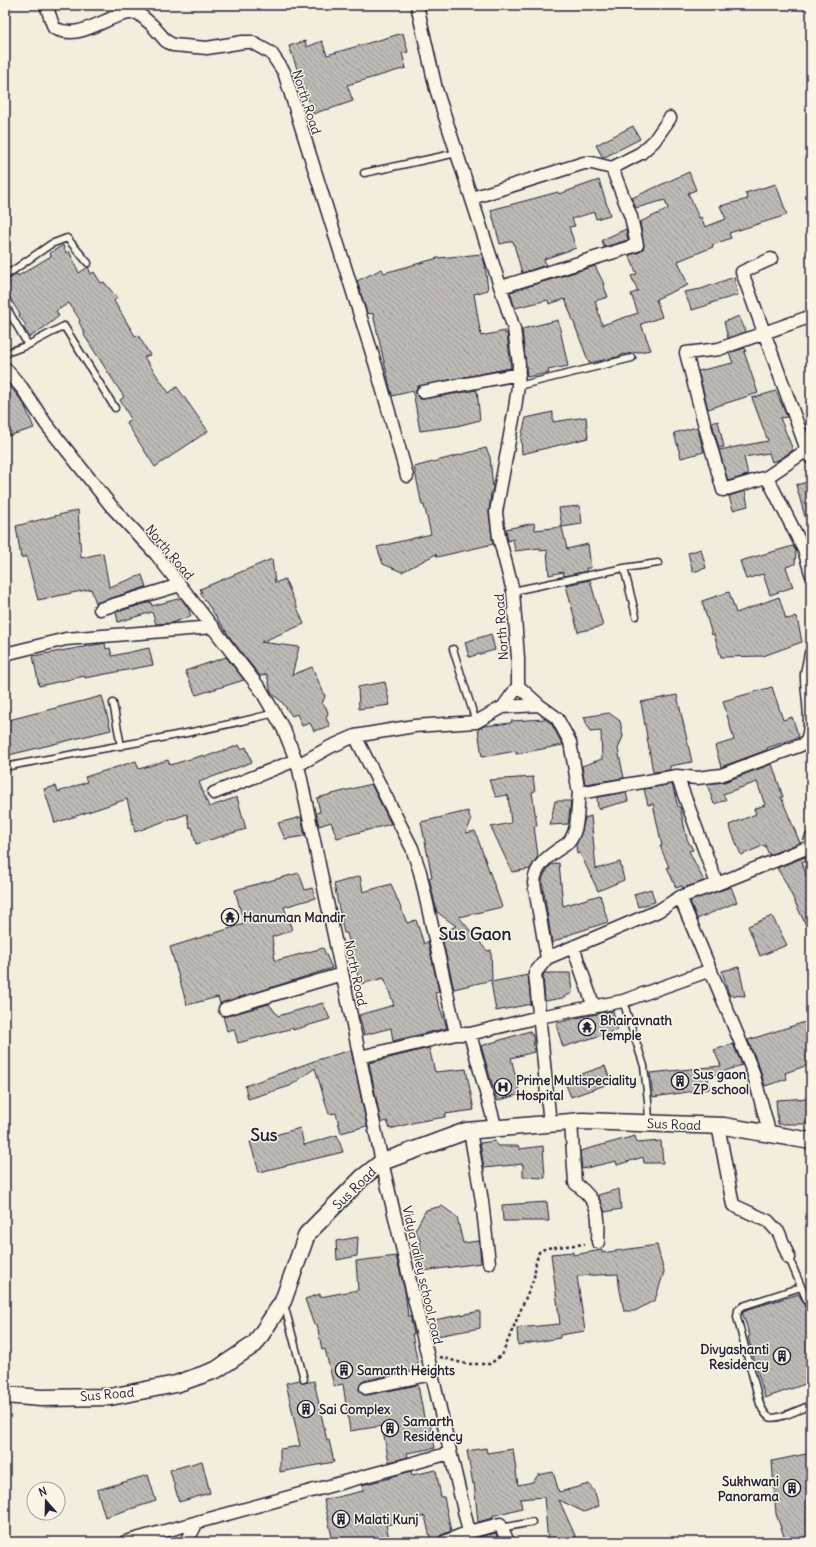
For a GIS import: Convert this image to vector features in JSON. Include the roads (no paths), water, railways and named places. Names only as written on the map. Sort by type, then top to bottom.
[{"type":"main road","name":"Sus Road","points":[[5,1395],[41,1398],[110,1397],[176,1384],[216,1370],[254,1344],[283,1301],[307,1234],[362,1178],[382,1162],[470,1131],[571,1122],[649,1123],[718,1126],[811,1141]]},
{"type":"street","name":"North Road","points":[[46,5],[54,28],[61,32],[86,29],[130,12],[138,13],[152,25],[166,41],[173,45],[207,48],[242,42],[251,42],[271,53],[284,72],[376,366],[406,476]]},
{"type":"street","name":"North Road","points":[[418,5],[436,89],[514,329],[520,364],[516,408],[496,512],[498,537],[513,591],[518,658],[518,686]]},
{"type":"street","points":[[472,198],[584,164],[592,163],[612,168],[641,153],[654,142],[670,118]]},
{"type":"street","points":[[501,287],[637,245],[631,217],[612,168]]},
{"type":"street","points":[[771,259],[742,272],[765,333],[810,452],[767,477],[722,490],[686,352],[719,348],[765,333],[810,320]]},
{"type":"street","name":"North Road","points":[[5,368],[22,388],[46,424],[112,507],[156,554],[213,627],[261,690],[284,730],[297,763],[382,1162]]},
{"type":"street","points":[[423,392],[519,374]]},
{"type":"street","points":[[767,477],[804,550],[811,573]]},
{"type":"street","points":[[100,609],[180,585]]},
{"type":"street","points":[[5,654],[66,639],[213,627]]},
{"type":"street","points":[[579,793],[677,776],[697,778],[721,775],[804,744],[808,740],[811,733],[807,674],[811,653]]},
{"type":"street","points":[[214,794],[297,763],[355,736],[414,726],[476,722],[503,707],[518,686],[539,705],[557,718],[570,742],[579,793],[576,826],[571,841],[542,862],[534,877],[547,958]]},
{"type":"street","points":[[503,707],[539,705]]},
{"type":"street","points":[[355,736],[412,848],[420,872],[456,1034]]},
{"type":"street","points":[[677,776],[717,884]]},
{"type":"street","points":[[550,1124],[535,973],[547,958],[658,911],[680,897],[717,884],[809,847],[811,840]]},
{"type":"street","points":[[680,897],[753,1072],[770,1134]]},
{"type":"street","points":[[573,947],[594,1006]]},
{"type":"street","points":[[360,1057],[456,1034],[470,1034],[540,1017],[623,1001],[711,970]]},
{"type":"street","points":[[225,1009],[342,974]]},
{"type":"street","points":[[470,1034],[496,1128]]},
{"type":"street","points":[[571,1122],[575,1183],[592,1197],[598,1219],[598,1242]]},
{"type":"street","points":[[718,1126],[733,1205],[768,1221],[779,1232],[789,1258]]},
{"type":"street","points":[[470,1131],[482,1201],[489,1263]]},
{"type":"street","name":"Vidya valley school road","points":[[382,1162],[469,1532]]},
{"type":"street","points":[[366,1388],[432,1374]]},
{"type":"street","points":[[125,1542],[450,1453]]},
{"type":"street","points":[[187,1542],[197,1522]]},
{"type":"street","points":[[444,1542],[469,1532],[500,1524],[508,1542]]},
{"type":"lane","points":[[364,173],[457,153]]},
{"type":"lane","points":[[5,276],[51,244],[67,238],[88,263]]},
{"type":"lane","points":[[5,305],[28,345]]},
{"type":"lane","points":[[5,355],[64,326],[115,408]]},
{"type":"lane","points":[[518,386],[632,358]]},
{"type":"lane","points":[[513,591],[624,568],[658,563]]},
{"type":"lane","points":[[624,568],[636,616]]},
{"type":"lane","points":[[453,649],[476,722]]},
{"type":"lane","points":[[113,703],[121,746]]},
{"type":"lane","points":[[5,767],[74,753],[121,746],[275,714]]},
{"type":"lane","points":[[623,1001],[644,1066],[649,1123]]},
{"type":"lane","points":[[789,1258],[811,1310]]},
{"type":"lane","points":[[801,1287],[743,1306],[738,1310],[737,1317],[760,1404],[764,1413],[770,1418],[776,1418],[811,1405]]},
{"type":"lane","points":[[283,1301],[304,1379]]},
{"type":"lane","points":[[502,1528],[532,1522]]},
{"type":"place","name":"Hanuman Mandir","points":[[230,917]]},
{"type":"place","name":"Bhairavnath Temple","points":[[587,1027]]},
{"type":"place","name":"Sus gaon ZP school","points":[[680,1081]]},
{"type":"place","name":"Prime Multispeciality Hospital","points":[[503,1087]]},
{"type":"place","name":"Divyashanti Residency","points":[[782,1356]]},
{"type":"place","name":"Samarth Heights","points":[[344,1370]]},
{"type":"place","name":"Sai Complex","points":[[306,1409]]},
{"type":"place","name":"Samarth Residency","points":[[390,1428]]},
{"type":"place","name":"Sukhwani Panorama","points":[[792,1488]]},
{"type":"place","name":"Malati Kunj","points":[[341,1519]]},
{"type":"district","name":"Sus Gaon","points":[[475,934]]},
{"type":"district","name":"Sus","points":[[264,1135]]}]
